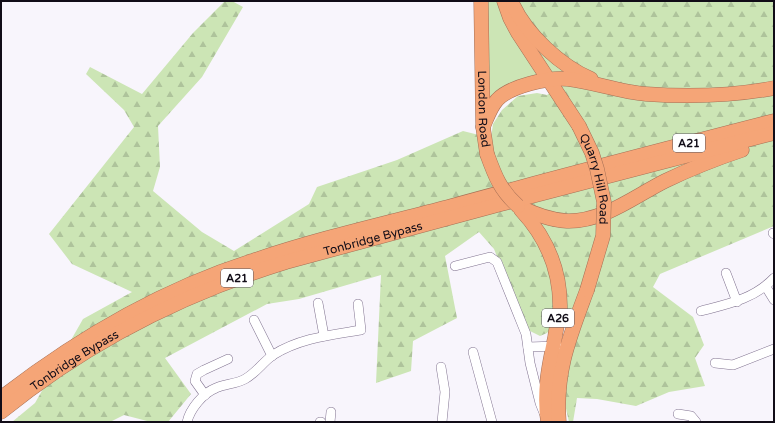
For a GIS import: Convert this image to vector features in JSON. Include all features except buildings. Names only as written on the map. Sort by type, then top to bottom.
[{"type":"highway","name":"London Road","points":[[481,1],[483,127],[487,154],[504,193],[533,217],[568,221],[593,218],[716,158],[774,140]]},
{"type":"highway","name":"Quarry Hill Road","points":[[504,1],[510,18],[518,33],[579,126],[592,153],[604,202],[603,236],[587,290],[547,376],[546,394],[551,420]]},
{"type":"highway","points":[[511,1],[527,28],[549,51],[582,75],[609,87]]},
{"type":"highway","points":[[483,127],[496,100],[515,88],[549,80],[567,79],[644,94],[666,95],[710,95],[761,91],[774,88]]},
{"type":"highway","points":[[515,88],[538,87],[549,89],[558,95]]},
{"type":"highway","name":"Tonbridge Bypass","points":[[1,398],[76,345],[122,318],[190,285],[244,263],[339,236],[774,121]]},
{"type":"highway","name":"Tonbridge Bypass","points":[[1,412],[58,370],[100,342],[194,295],[254,272],[507,202],[774,133]]},
{"type":"highway","name":"Quarry Hill Road","points":[[533,217],[552,258],[558,280],[560,347]]},
{"type":"street","name":"Quarry Hill Road","points":[[455,266],[490,257],[497,262],[526,334],[530,363],[542,411],[551,420]]},
{"type":"street","points":[[726,273],[737,302]]},
{"type":"street","points":[[701,311],[737,302],[766,287],[774,278]]},
{"type":"street","points":[[766,287],[774,300]]},
{"type":"street","points":[[318,302],[324,336]]},
{"type":"street","points":[[187,422],[188,416],[205,395],[215,388],[245,379],[272,356],[293,344],[324,336],[362,334],[358,304]]},
{"type":"street","points":[[254,320],[272,356]]},
{"type":"street","points":[[528,347],[560,347]]},
{"type":"street","points":[[715,363],[733,365],[774,349]]},
{"type":"street","points":[[473,352],[492,422]]},
{"type":"street","points":[[205,395],[195,381],[197,374],[228,359]]},
{"type":"street","points":[[441,367],[445,392],[442,422]]},
{"type":"street","points":[[330,422],[331,412]]},
{"type":"street","points":[[678,414],[691,416],[696,422]]},
{"type":"green space","points":[[225,1],[232,1],[243,7],[202,77],[158,126],[160,167],[153,191],[202,232],[234,251],[309,204],[317,187],[397,160],[463,131],[491,138],[493,124],[502,110],[518,96],[537,93],[547,95],[559,85],[584,87],[551,49],[513,1],[774,1],[774,226],[660,274],[653,287],[693,317],[704,345],[695,358],[705,386],[669,392],[636,406],[597,399],[577,398],[573,422],[569,422],[563,395],[564,372],[582,325],[583,313],[564,314],[547,333],[540,336],[526,329],[494,249],[479,232],[445,256],[457,318],[413,341],[411,371],[376,383],[381,275],[299,299],[267,304],[165,358],[191,394],[168,422],[151,422],[124,415],[110,422],[12,422],[35,403],[83,319],[132,292],[72,264],[49,234],[134,127],[124,110],[86,74],[90,67],[142,94],[193,33]]},
{"type":"green space","points":[[487,1],[501,1],[544,79],[489,108]]},
{"type":"green space","points":[[539,49],[574,75],[552,78],[536,51]]}]
